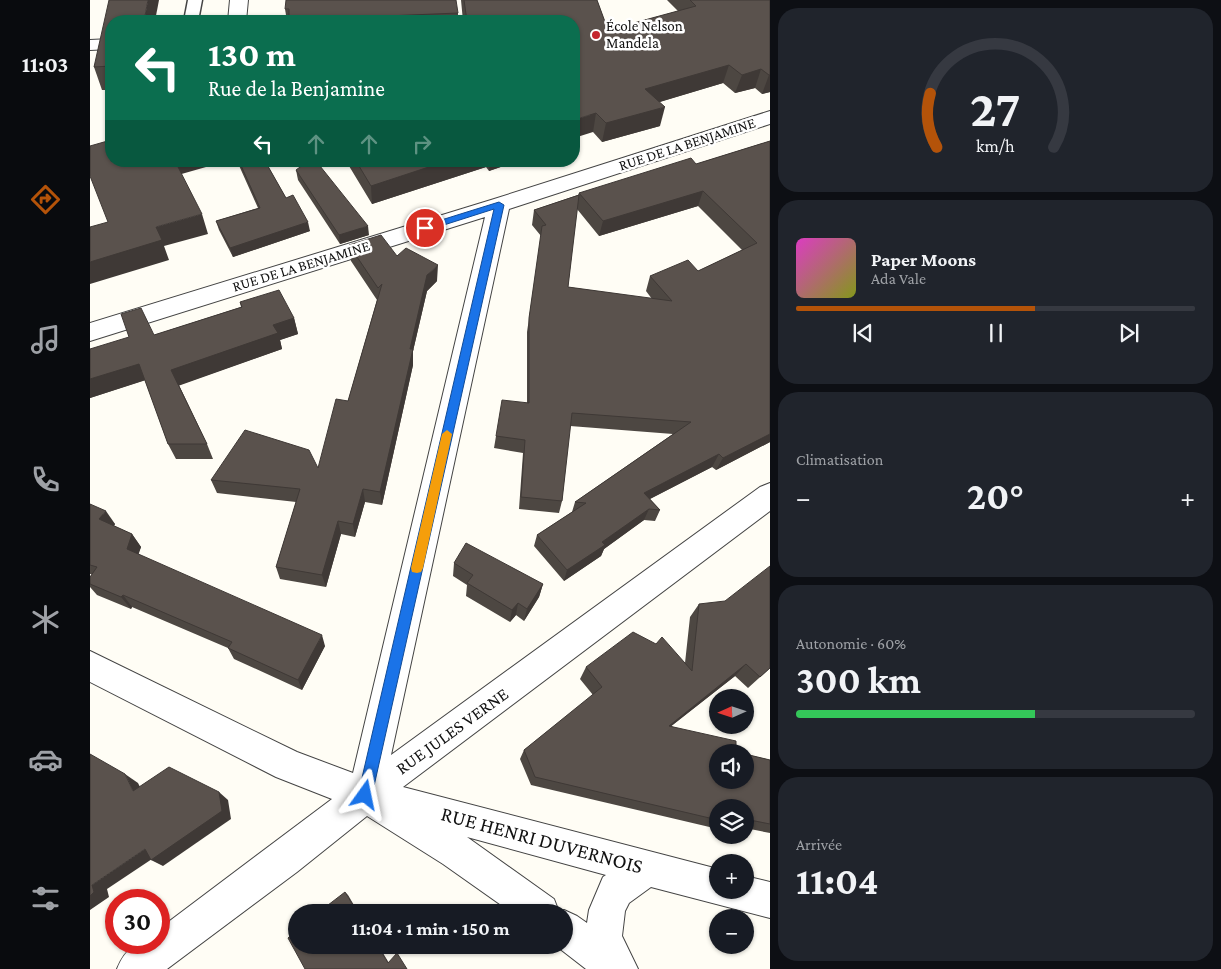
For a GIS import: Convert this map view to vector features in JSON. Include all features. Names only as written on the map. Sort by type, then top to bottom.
[{"type":"street","points":[[238,15],[239,0]]},
{"type":"street","points":[[90,46],[105,45]]},
{"type":"street","name":"RUE DE LA BENJAMINE","points":[[90,332],[499,205],[770,117]]},
{"type":"street","points":[[365,795],[499,205]]},
{"type":"street","name":"RUE JULES VERNE","points":[[136,969],[284,859],[365,795],[770,495]]},
{"type":"street","points":[[90,666],[288,765],[365,795],[456,851],[530,904]]},
{"type":"street","name":"RUE HENRI DUVERNOIS","points":[[365,795],[471,820],[709,884]]},
{"type":"street","points":[[619,969],[603,938],[607,910],[616,890],[648,868]]},
{"type":"street","points":[[754,896],[770,900]]},
{"type":"street","points":[[573,936],[619,969]]},
{"type":"lane","points":[[192,15],[195,0]]},
{"type":"building","points":[[109,0],[148,0],[145,15],[106,15]]},
{"type":"building","points":[[286,0],[456,0],[458,13],[289,15],[289,9],[285,9]]},
{"type":"building","points":[[464,0],[597,0],[608,30],[696,6],[690,0],[770,0],[770,75],[761,69],[742,75],[729,65],[645,89],[665,107],[606,123],[596,113],[580,118],[580,15],[466,15]]},
{"type":"building","points":[[105,18],[105,66],[94,67]]},
{"type":"building","points":[[770,141],[770,434],[723,458],[719,454],[644,493],[660,510],[649,509],[602,542],[605,545],[567,570],[537,535],[586,503],[575,502],[691,422],[572,413],[562,501],[521,497],[525,440],[496,436],[502,400],[529,403],[529,318],[542,226],[546,225],[534,210],[579,195],[568,287],[672,301],[650,276],[688,260],[698,271],[757,243],[703,191],[603,221],[579,193],[691,158],[696,164]]},
{"type":"building","points":[[105,142],[105,167],[178,167],[202,214],[156,227],[162,240],[90,262],[90,227],[108,222],[90,176],[90,146]]},
{"type":"building","points":[[242,167],[268,167],[286,198],[293,195],[308,222],[230,248],[216,221],[260,208]]},
{"type":"building","points":[[300,167],[321,167],[368,226],[339,235],[296,170]]},
{"type":"building","points":[[360,167],[429,167],[371,186]]},
{"type":"building","points":[[381,235],[397,256],[406,248],[438,265],[427,275],[410,349],[413,349],[380,492],[363,489],[353,524],[338,521],[322,575],[276,567],[300,489],[211,480],[245,430],[309,450],[318,468],[336,399],[348,401],[382,284],[378,288],[349,245]]},
{"type":"building","points":[[279,290],[294,318],[273,325],[278,333],[171,370],[207,444],[168,444],[139,364],[90,379],[90,349],[129,337],[121,314],[141,308],[154,335],[242,307],[240,302]]},
{"type":"building","points":[[90,504],[106,511],[99,519],[132,534],[127,549],[322,635],[298,680],[228,648],[232,642],[123,595],[121,597],[90,584],[90,577],[97,567],[90,565]]},
{"type":"building","points":[[466,543],[543,584],[527,609],[518,603],[512,610],[467,583],[473,575],[454,563]]},
{"type":"building","points":[[770,566],[770,668],[760,677],[746,664],[715,689],[709,689],[709,694],[669,726],[736,741],[736,744],[709,744],[709,789],[754,789],[754,756],[770,760],[770,824],[754,821],[754,799],[709,799],[709,818],[535,777],[524,750],[602,687],[586,667],[633,632],[656,644],[662,637],[692,671],[699,604],[725,601]]},
{"type":"building","points":[[90,754],[125,774],[133,791],[169,767],[219,792],[222,811],[151,860],[145,849],[92,885],[94,892],[90,896]]},
{"type":"building","points":[[345,892],[352,904],[329,904]]},
{"type":"building","points":[[297,954],[382,954],[388,963],[398,954],[407,969],[305,969]]},
{"type":"slow traffic","points":[[417,568],[447,434]]},
{"type":"place","name":"École Nelson Mandela","points":[[596,35]]},
{"type":"route","points":[[365,795],[499,205],[425,228]]}]
